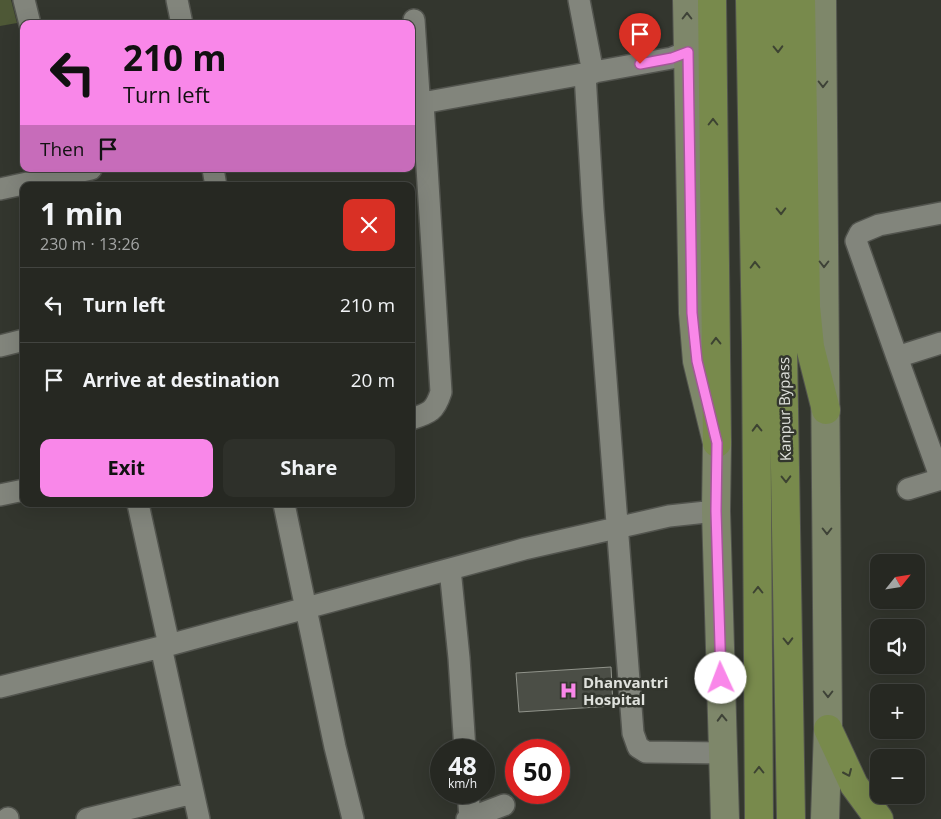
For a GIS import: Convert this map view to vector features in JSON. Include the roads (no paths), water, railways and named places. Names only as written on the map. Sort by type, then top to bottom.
[{"type":"highway","points":[[712,0],[717,443]]},
{"type":"highway","name":"Kanpur Bypass","points":[[750,0],[756,343],[760,819]]},
{"type":"highway","name":"Kanpur Bypass","points":[[778,0],[791,819]]},
{"type":"highway","points":[[801,0],[806,307],[810,347],[826,410]]},
{"type":"highway","points":[[828,729],[854,785],[879,819]]},
{"type":"main road","points":[[687,0],[692,313],[697,361],[717,443],[716,511],[725,819]]},
{"type":"main road","points":[[822,0],[828,729],[825,819]]},
{"type":"street","points":[[24,0],[29,20]]},
{"type":"street","points":[[177,0],[181,20]]},
{"type":"street","points":[[579,0],[589,73],[593,209],[634,733],[638,747],[646,752],[723,753]]},
{"type":"street","points":[[415,35],[419,95],[417,104],[441,392],[436,406],[424,415],[415,418]]},
{"type":"street","points":[[417,104],[672,58],[688,52]]},
{"type":"street","points":[[38,182],[82,172]]},
{"type":"street","points":[[0,189],[20,185]]},
{"type":"street","points":[[908,489],[941,479],[856,241],[860,234],[879,225],[941,213]]},
{"type":"street","points":[[0,346],[20,341]]},
{"type":"street","points":[[897,357],[941,343]]},
{"type":"street","points":[[0,495],[20,491]]},
{"type":"street","points":[[139,507],[199,819]]},
{"type":"street","points":[[285,507],[335,747],[353,819]]},
{"type":"street","points":[[0,687],[165,646],[524,549],[669,516],[716,511]]},
{"type":"street","points":[[450,569],[459,658],[464,739]]},
{"type":"street","points":[[87,819],[193,793]]},
{"type":"street","points":[[468,804],[468,818],[504,805]]},
{"type":"place","name":"Dhanvantri Hospital","points":[[569,691]]}]
